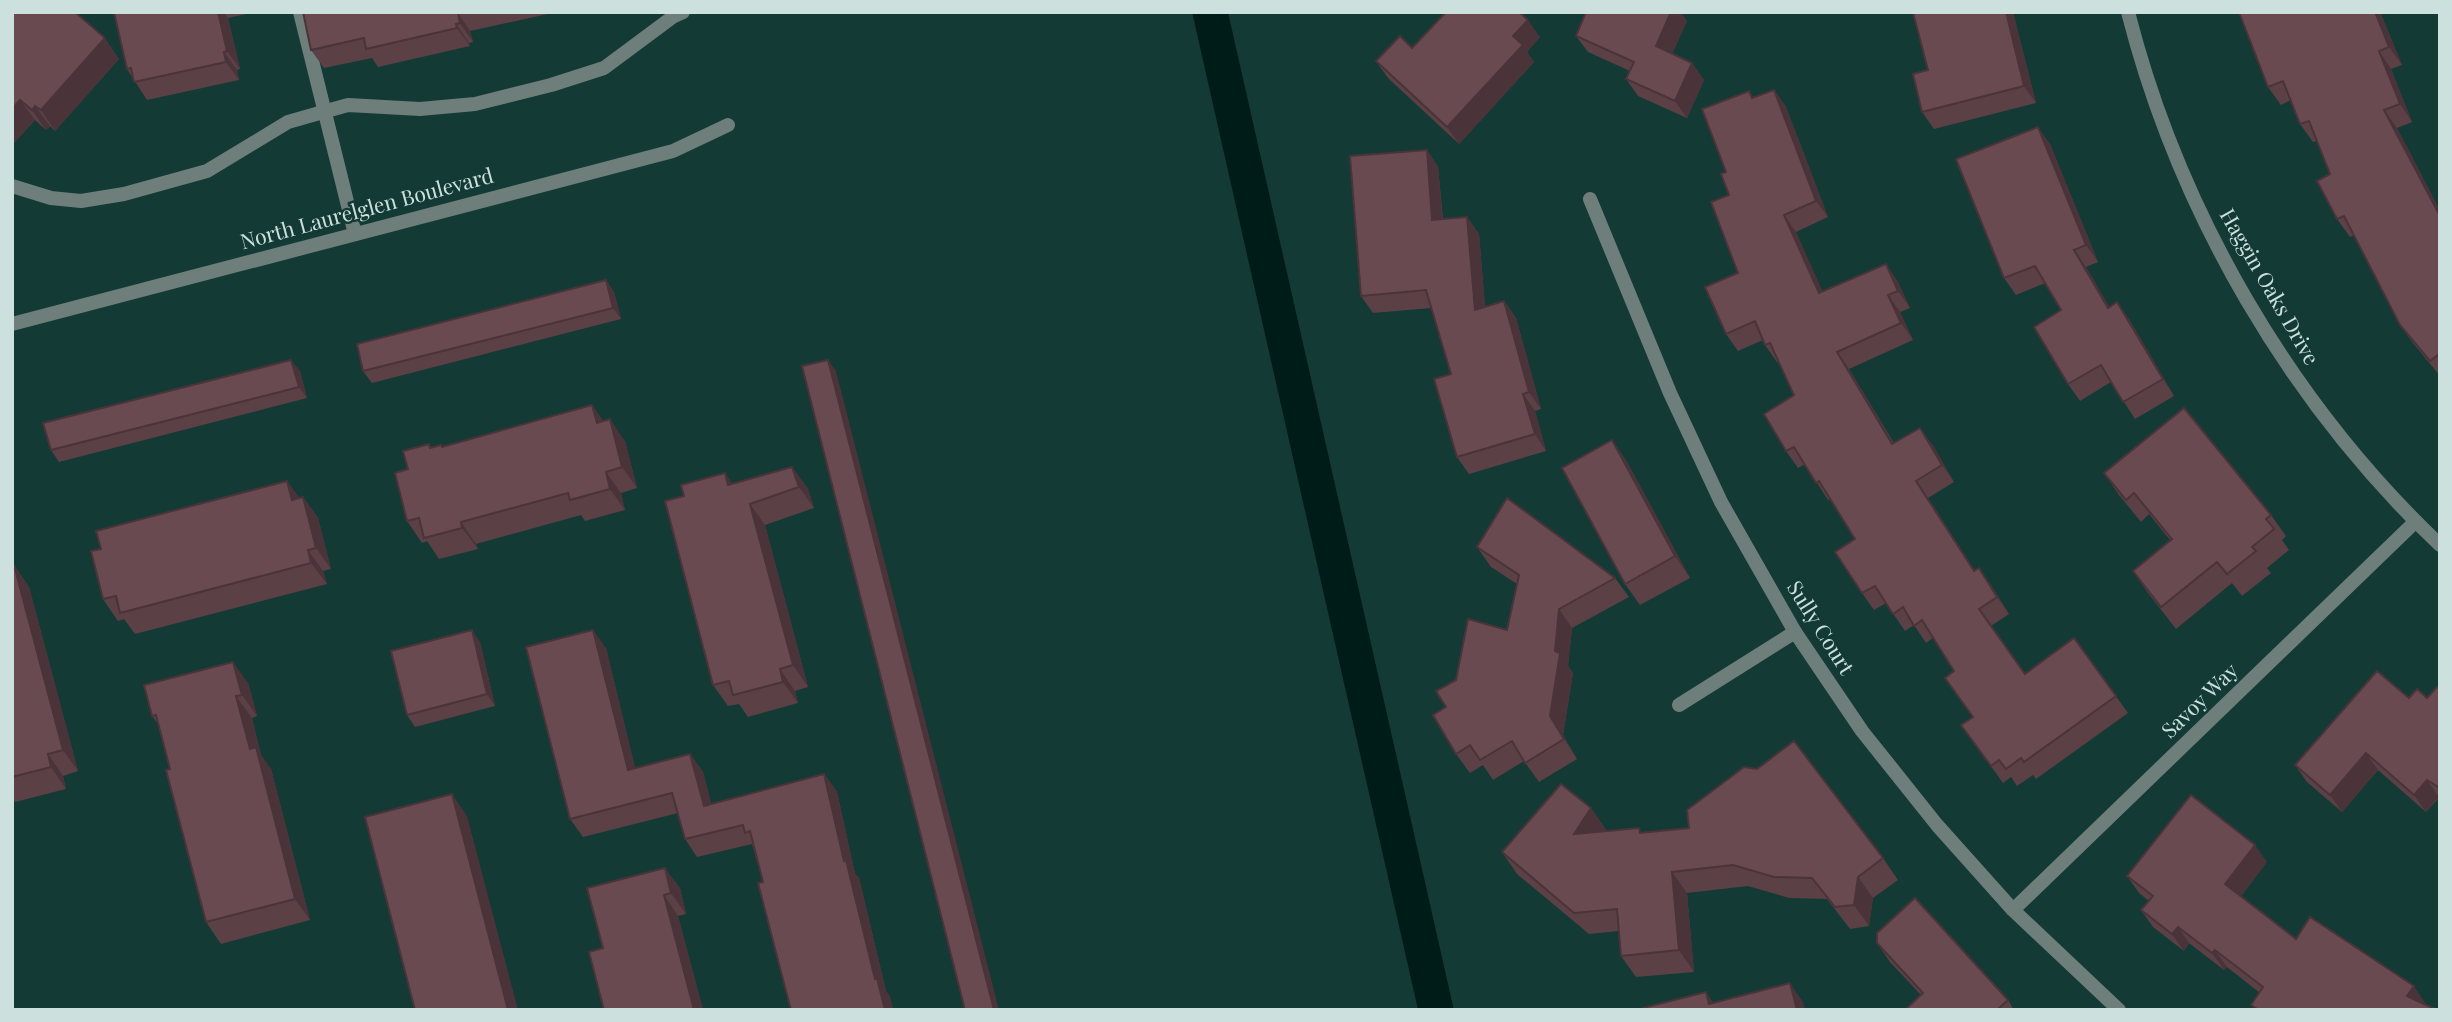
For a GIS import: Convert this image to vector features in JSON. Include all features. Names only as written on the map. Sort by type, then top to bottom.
[{"type":"street","points":[[300,12],[355,234]]},
{"type":"street","points":[[12,186],[51,198],[81,201],[124,194],[207,171],[288,122],[323,111],[348,105],[420,109],[475,104],[551,85],[604,68],[683,12]]},
{"type":"street","name":"Haggin Oaks Drive","points":[[2128,12],[2164,126],[2197,204],[2244,294],[2298,379],[2338,433],[2416,522],[2440,545]]},
{"type":"street","name":"North Laurelglen Boulevard","points":[[12,324],[673,151],[728,125]]},
{"type":"street","name":"Sully Court","points":[[1590,199],[1670,394],[1715,490],[1795,632],[1862,731],[1937,825],[2014,910],[2119,1010]]},
{"type":"street","name":"Savoy Way","points":[[2014,910],[2416,522]]},
{"type":"street","points":[[1679,705],[1795,632]]},
{"type":"building","points":[[12,12],[75,12],[105,38],[41,110],[35,106],[32,110],[20,100],[12,109]]},
{"type":"building","points":[[114,12],[218,12],[227,51],[224,52],[226,62],[134,82],[131,68],[127,69]]},
{"type":"building","points":[[303,12],[461,12],[458,13],[460,23],[456,24],[457,28],[366,49],[364,38],[311,50]]},
{"type":"building","points":[[1446,12],[1519,12],[1528,20],[1513,36],[1523,45],[1447,127],[1376,61],[1400,36],[1412,48]]},
{"type":"building","points":[[1586,12],[1671,12],[1656,46],[1692,63],[1675,101],[1626,79],[1634,62],[1576,36]]},
{"type":"building","points":[[1913,12],[2006,12],[2024,86],[1922,112],[1913,74],[1928,70]]},
{"type":"building","points":[[2239,12],[2375,12],[2389,47],[2379,51],[2400,104],[2384,110],[2440,216],[2440,358],[2438,355],[2430,361],[2400,325],[2344,216],[2337,219],[2317,181],[2330,174],[2309,121],[2300,124],[2283,81],[2268,87]]},
{"type":"building","points":[[1774,90],[1816,201],[1784,215],[1819,293],[1886,264],[1898,291],[1888,295],[1901,323],[1837,352],[1892,444],[1920,428],[1942,465],[1916,481],[1974,571],[1979,568],[1997,597],[1979,609],[2025,674],[2074,638],[2116,696],[2024,762],[2021,758],[2006,769],[1999,760],[1991,766],[1961,725],[1973,717],[1945,678],[1954,671],[1922,620],[1914,626],[1903,607],[1893,614],[1875,586],[1862,593],[1835,552],[1855,539],[1819,481],[1816,483],[1794,447],[1786,451],[1764,414],[1794,395],[1770,343],[1765,345],[1755,321],[1726,334],[1705,287],[1738,273],[1711,202],[1729,195],[1721,174],[1726,172],[1702,109],[1749,91],[1752,98]]},
{"type":"building","points":[[2038,127],[2086,245],[2074,250],[2108,308],[2117,302],[2163,379],[2123,402],[2101,365],[2068,384],[2034,327],[2061,310],[2035,266],[2004,278],[1956,159]]},
{"type":"building","points":[[1427,150],[1432,220],[1467,217],[1475,310],[1504,301],[1529,392],[1523,394],[1535,434],[1457,457],[1434,379],[1451,374],[1426,290],[1361,296],[1350,156]]},
{"type":"building","points":[[606,280],[613,308],[363,371],[357,344]]},
{"type":"building","points":[[291,360],[299,387],[51,450],[43,423]]},
{"type":"building","points":[[828,360],[994,1010],[965,1010],[802,366]]},
{"type":"building","points":[[592,405],[597,423],[610,419],[622,467],[606,472],[610,489],[570,500],[568,493],[461,522],[462,528],[424,538],[419,518],[407,521],[395,473],[408,469],[403,451],[429,444],[430,448],[442,447]]},
{"type":"building","points":[[2184,408],[2271,515],[2266,519],[2274,529],[2252,547],[2256,551],[2227,574],[2217,562],[2161,607],[2133,571],[2172,539],[2134,493],[2126,500],[2104,473]]},
{"type":"building","points":[[1612,440],[1675,556],[1625,584],[1562,468]]},
{"type":"building","points":[[792,467],[799,487],[750,504],[793,665],[780,669],[783,682],[733,695],[729,681],[713,685],[665,501],[684,496],[681,485],[725,473],[728,485]]},
{"type":"building","points":[[287,481],[292,500],[303,497],[316,548],[308,550],[311,563],[120,613],[116,596],[103,599],[91,551],[101,549],[96,531]]},
{"type":"building","points":[[1507,498],[1615,578],[1559,609],[1555,651],[1560,653],[1550,716],[1564,739],[1525,763],[1512,741],[1480,760],[1470,745],[1456,754],[1433,715],[1446,707],[1436,691],[1456,680],[1468,619],[1507,630],[1519,575],[1477,547]]},
{"type":"building","points":[[14,565],[63,750],[48,754],[51,767],[12,777],[12,566]]},
{"type":"building","points":[[472,630],[487,694],[407,715],[391,651]]},
{"type":"building","points":[[593,630],[628,770],[690,754],[704,806],[824,774],[844,861],[846,860],[885,1010],[791,1010],[758,883],[763,882],[750,831],[745,833],[743,825],[685,839],[672,793],[570,819],[526,647]]},
{"type":"building","points":[[233,662],[242,695],[236,696],[250,749],[256,747],[295,899],[206,922],[166,770],[170,769],[156,715],[152,716],[144,685]]},
{"type":"building","points":[[2377,671],[2409,698],[2417,689],[2427,698],[2437,687],[2440,689],[2440,788],[2427,780],[2414,795],[2366,753],[2330,795],[2295,765]]},
{"type":"building","points":[[1794,741],[1883,858],[1858,877],[1854,905],[1835,907],[1812,878],[1774,877],[1733,865],[1672,872],[1679,950],[1621,956],[1617,909],[1574,913],[1502,852],[1561,784],[1591,808],[1574,834],[1639,828],[1640,833],[1689,828],[1687,810],[1744,767],[1757,769]]},
{"type":"building","points":[[452,794],[508,1010],[415,1010],[365,817]]},
{"type":"building","points":[[2191,795],[2255,845],[2225,884],[2296,939],[2310,917],[2414,986],[2407,996],[2437,1010],[2259,1010],[2251,1005],[2263,987],[2215,950],[2212,953],[2178,927],[2172,934],[2141,910],[2153,896],[2127,876]]},
{"type":"building","points":[[665,868],[671,893],[664,895],[694,1010],[604,1010],[589,952],[603,948],[587,888]]},
{"type":"building","points":[[1915,898],[2008,1000],[1997,1010],[1905,1010],[1923,993],[1877,943],[1877,933]]},
{"type":"building","points":[[1790,983],[1797,1010],[1643,1010],[1706,992],[1709,1004]]},
{"type":"waterway","points":[[1210,12],[1436,1010]]}]
